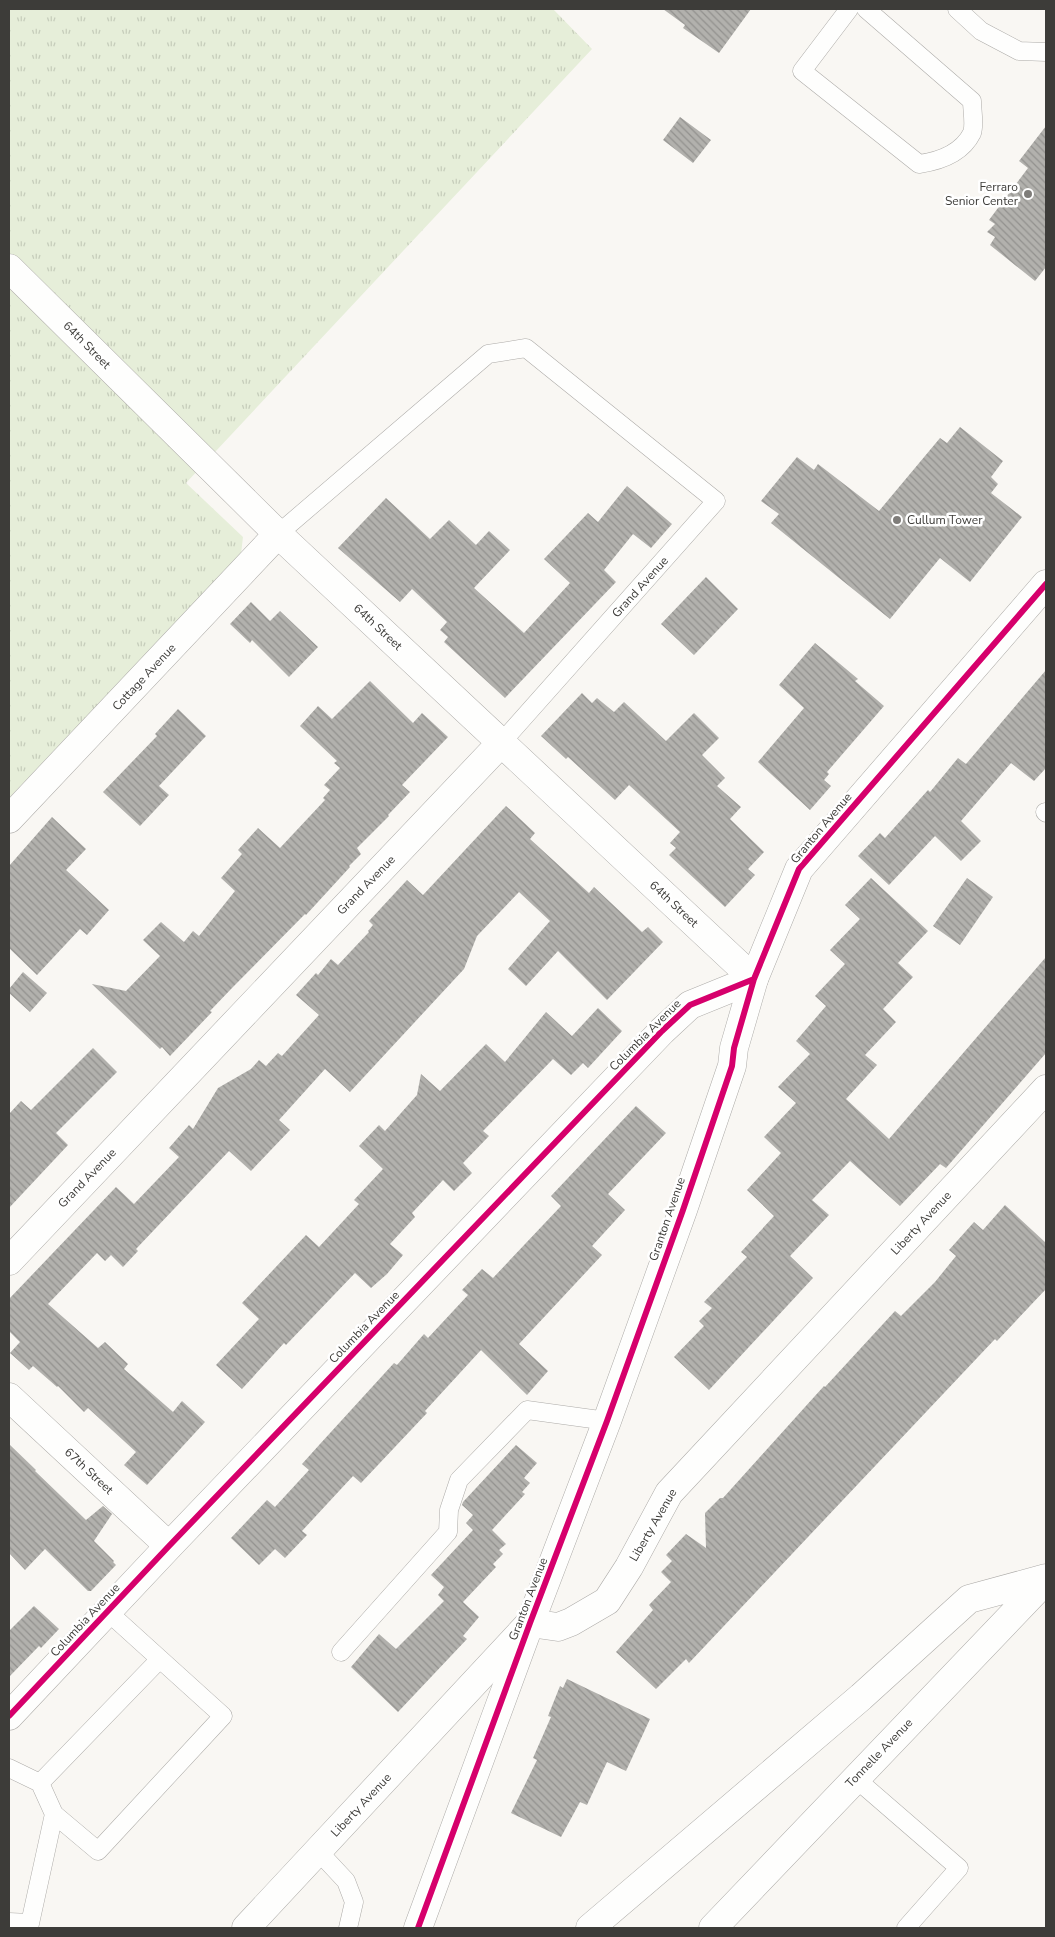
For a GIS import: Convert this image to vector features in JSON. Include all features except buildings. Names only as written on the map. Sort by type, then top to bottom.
[{"type":"street","name":"64th Street","points":[[9,268],[278,534],[754,978]]},
{"type":"street","name":"Cottage Avenue","points":[[9,819],[278,534]]},
{"type":"street","name":"Granton Avenue","points":[[418,1928],[530,1624],[608,1421],[732,1066],[734,1048],[754,978],[799,869],[1046,584]]},
{"type":"street","name":"Grand Avenue","points":[[9,1261],[501,743]]},
{"type":"street","name":"Columbia Avenue","points":[[9,1716],[662,1031],[690,1005],[754,978]]},
{"type":"street","name":"Liberty Avenue","points":[[246,1928],[530,1624],[558,1627],[571,1622],[607,1601],[629,1566],[669,1493],[1046,1089]]},
{"type":"street","name":"67th Street","points":[[9,1397],[169,1546]]},
{"type":"street","name":"Tonnelle Avenue","points":[[712,1928],[1046,1579]]},
{"type":"street","points":[[590,1928],[861,1697],[969,1599],[1046,1579]]},
{"type":"lane","points":[[849,9],[802,71],[919,164],[935,162],[957,151],[973,132],[972,101],[866,9]]},
{"type":"lane","points":[[957,9],[981,31],[1019,51],[1046,52]]},
{"type":"lane","name":"Grand Avenue","points":[[278,534],[488,354],[526,348],[716,501],[501,743]]},
{"type":"lane","points":[[341,1652],[448,1532],[449,1510],[459,1480],[527,1410],[608,1421]]},
{"type":"lane","points":[[9,1768],[40,1783],[54,1814],[98,1851],[223,1716],[108,1612]]},
{"type":"lane","points":[[40,1783],[160,1659]]},
{"type":"lane","points":[[855,1778],[959,1868],[906,1928]]},
{"type":"lane","points":[[9,1922],[30,1926],[54,1814]]},
{"type":"lane","points":[[318,1851],[346,1881],[354,1902],[348,1928]]},
{"type":"green space","points":[[9,9],[553,9],[592,49],[186,483],[243,537],[241,554],[9,798]]},
{"type":"cycle path","points":[[418,1928],[530,1623],[607,1421],[683,1210],[732,1066],[734,1048],[754,979],[799,869],[1046,584]]},
{"type":"cycle path","points":[[9,1716],[662,1031],[690,1005],[754,979]]},
{"type":"place","name":"Ferraro Senior Center","points":[[1028,194]]},
{"type":"place","name":"Cullum Tower","points":[[897,520]]}]
